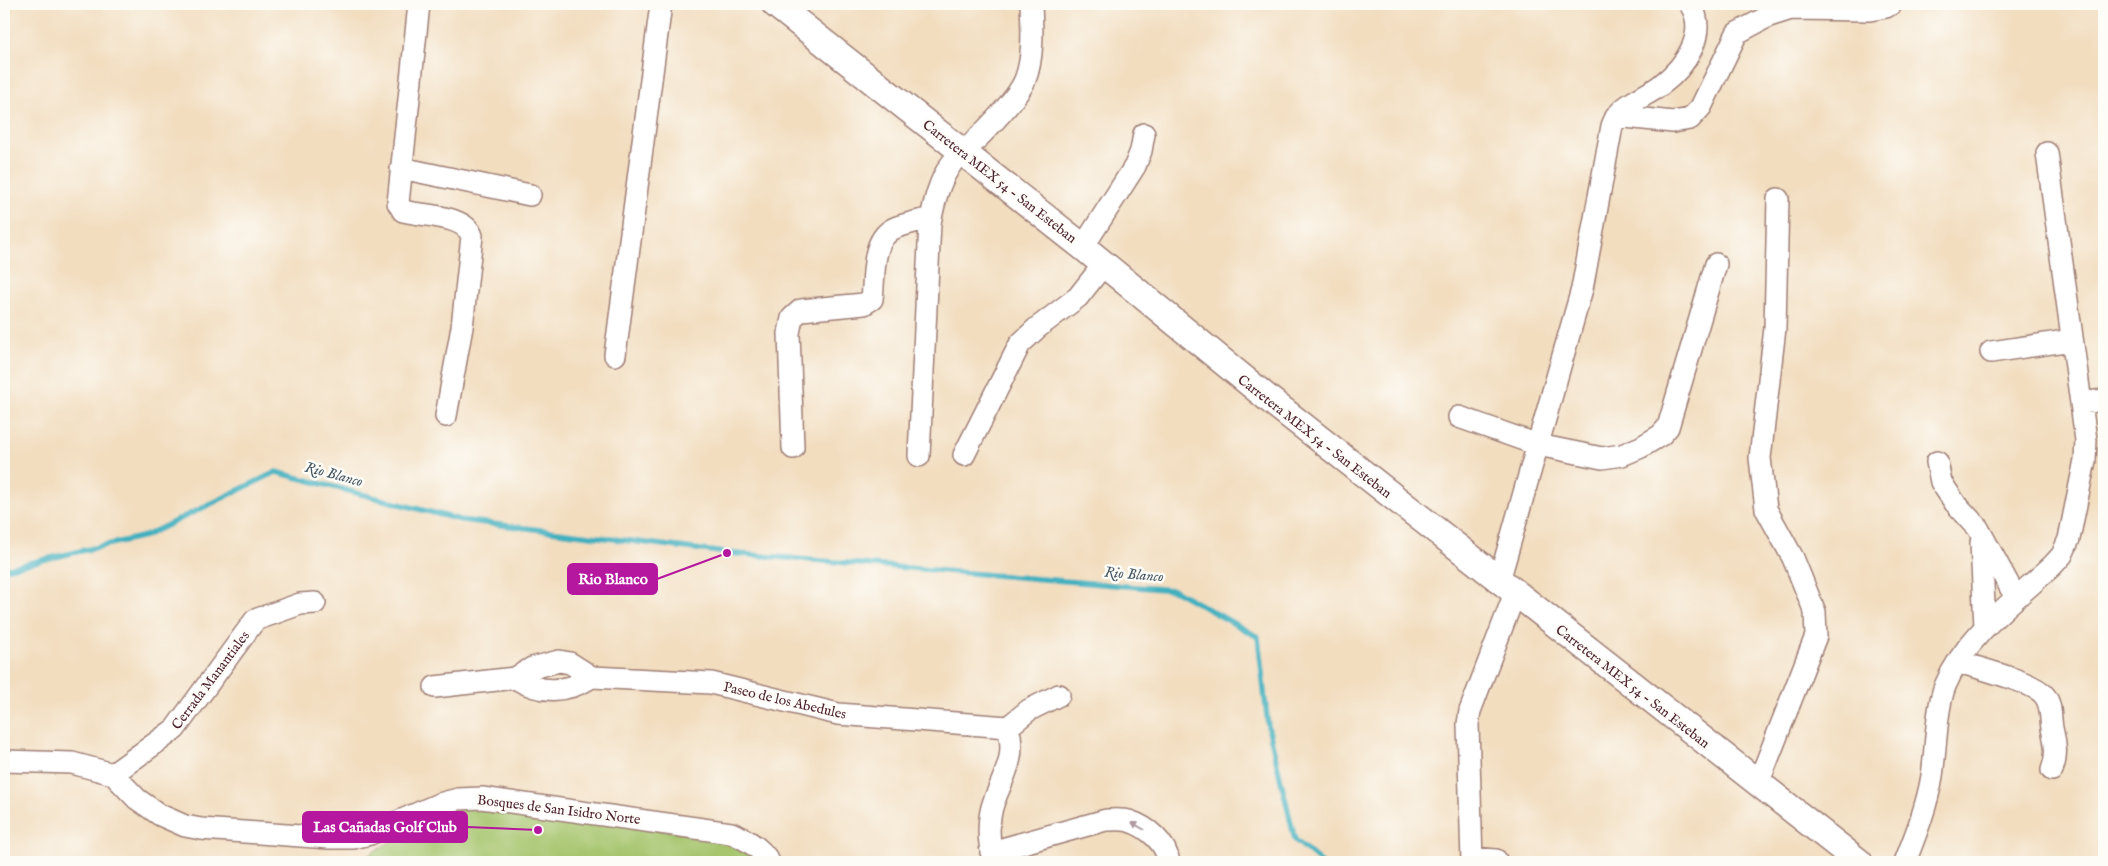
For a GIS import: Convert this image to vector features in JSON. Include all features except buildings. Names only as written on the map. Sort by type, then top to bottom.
[{"type":"street","points":[[419,4],[397,198],[403,211],[458,221],[469,229],[472,236],[462,327],[446,416]]},
{"type":"street","points":[[615,355],[661,4]]},
{"type":"street","name":"Carretera MEX 54 - San Esteban","points":[[775,4],[1083,247],[1241,378],[1859,862]]},
{"type":"street","points":[[920,456],[931,218],[944,176],[952,163],[977,139],[1011,100],[1025,80],[1031,49],[1031,4]]},
{"type":"street","points":[[1496,860],[1472,860],[1468,724],[1470,711],[1507,587],[1538,445],[1582,289],[1612,126],[1616,116],[1624,108],[1665,82],[1688,53],[1697,37],[1699,23],[1696,12],[1690,4]]},
{"type":"street","points":[[1616,116],[1674,122],[1690,119],[1701,107],[1737,33],[1769,16],[1791,8],[1870,10],[1886,7],[1891,4]]},
{"type":"street","points":[[1083,247],[1135,166],[1141,151],[1144,134]]},
{"type":"street","points":[[1904,862],[1926,804],[1932,778],[1944,688],[1958,662],[1985,627],[2057,562],[2069,539],[2086,449],[2047,153]]},
{"type":"street","points":[[401,168],[530,195]]},
{"type":"street","points":[[1758,784],[1816,636],[1815,612],[1794,558],[1766,509],[1760,458],[1775,328],[1778,199]]},
{"type":"street","points":[[793,448],[789,333],[792,318],[801,310],[864,304],[872,299],[877,252],[881,238],[895,228],[931,218]]},
{"type":"street","points":[[964,455],[1020,344],[1078,296],[1104,264]]},
{"type":"street","points":[[1458,417],[1538,445],[1602,458],[1612,457],[1641,447],[1665,432],[1716,264]]},
{"type":"street","points":[[1991,352],[2072,340]]},
{"type":"street","points":[[2081,403],[2104,400]]},
{"type":"street","points":[[1937,462],[1941,482],[1955,503],[1978,528],[2016,598]]},
{"type":"street","points":[[1980,534],[1984,575],[1985,627]]},
{"type":"street","name":"Cerrada Manantiales","points":[[113,774],[175,729],[255,620],[300,604],[315,602]]},
{"type":"street","name":"Paseo de los Abedules","points":[[436,687],[514,678],[532,668],[560,661],[570,663],[592,677],[684,680],[711,683],[838,714],[1008,727]]},
{"type":"street","points":[[1958,662],[2032,686],[2044,694],[2050,708],[2056,756],[2052,770]]},
{"type":"street","name":"Paseo de los Abedules","points":[[514,678],[531,687],[558,690],[574,687],[592,677]]},
{"type":"street","points":[[1059,696],[1029,710],[1008,727],[1011,736],[1011,758],[991,813],[989,835],[992,857],[1106,820],[1120,819],[1140,826],[1158,840],[1171,862]]},
{"type":"street","points":[[4,761],[72,763],[113,774]]},
{"type":"street","name":"Bosques de San Isidro Norte","points":[[113,774],[137,799],[160,815],[185,826],[201,829],[353,838],[370,834],[439,804],[458,799],[482,798],[731,833],[750,842],[769,862]]},
{"type":"green space","points":[[470,804],[743,841],[759,862],[357,862],[388,843]]},
{"type":"waterway","name":"Rio Blanco","points":[[4,569],[145,536],[276,472],[461,520],[727,553],[1174,590],[1258,637],[1268,726],[1295,840],[1321,862]]},
{"type":"place","name":"Rio Blanco","points":[[727,553]]},
{"type":"place","name":"Las Cañadas Golf Club","points":[[538,830]]}]
